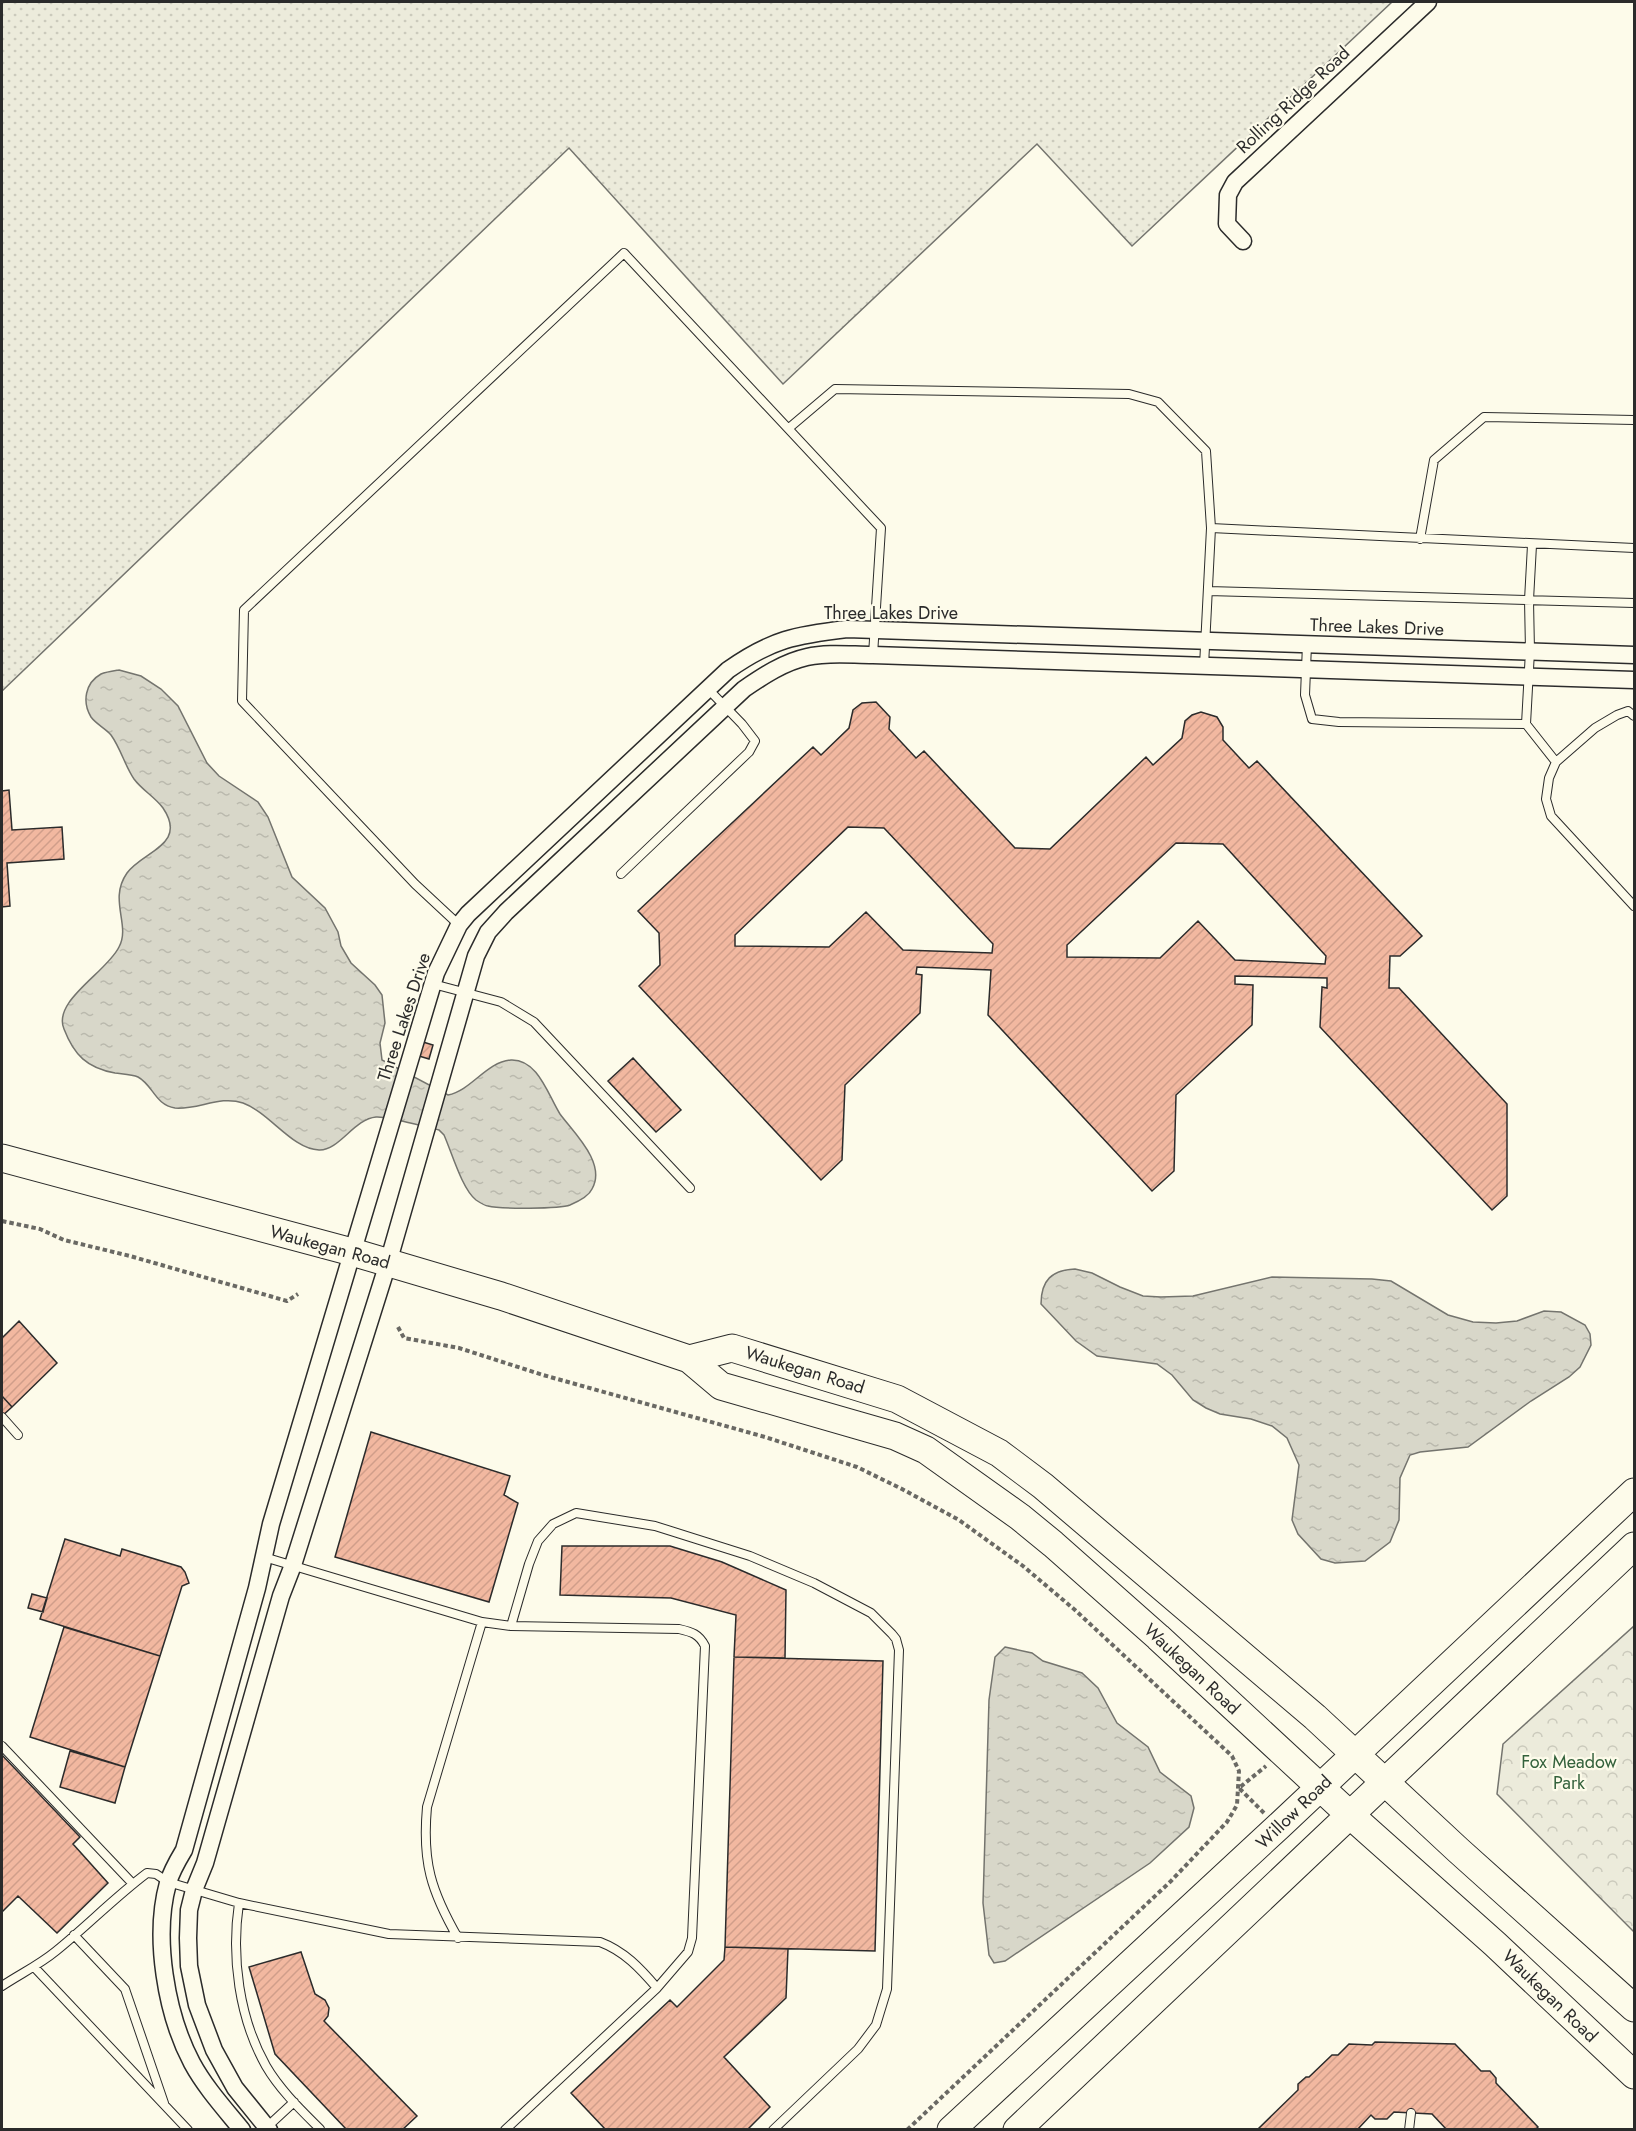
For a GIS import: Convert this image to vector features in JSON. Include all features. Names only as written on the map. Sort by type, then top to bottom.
[{"type":"main road","name":"Waukegan Road","points":[[2,1158],[352,1252],[501,1296],[689,1359],[721,1386],[895,1436],[926,1450],[1020,1517],[1158,1636],[1635,2075]]},
{"type":"main road","name":"Waukegan Road","points":[[689,1359],[732,1348],[743,1351],[897,1399],[999,1453],[1044,1486],[1315,1717],[1635,2008]]},
{"type":"main road","name":"Willow Road","points":[[951,2130],[1635,1492]]},
{"type":"main road","points":[[1017,2130],[1635,1546]]},
{"type":"street","name":"Rolling Ridge Road","points":[[1243,241],[1227,224],[1228,195],[1235,182],[1428,2]]},
{"type":"street","name":"Three Lakes Drive","points":[[242,2130],[209,2090],[192,2063],[181,2038],[162,1961],[163,1910],[168,1882],[184,1850],[271,1524],[433,984],[459,925],[728,670],[748,656],[782,640],[805,634],[847,629],[1635,655]]},
{"type":"street","points":[[266,2129],[235,2088],[214,2050],[197,2005],[189,1966],[189,1910],[208,1852],[281,1596],[293,1565],[388,1263],[476,956],[488,932],[506,912],[744,689],[767,673],[807,657],[835,654],[873,655],[1635,680]]},
{"type":"lane","points":[[459,925],[415,884],[242,701],[244,610],[624,253],[881,528],[873,655]]},
{"type":"lane","points":[[789,428],[835,389],[1129,394],[1158,402],[1206,451],[1211,528],[1204,666]]},
{"type":"lane","points":[[1419,539],[1434,460],[1484,417],[1635,420]]},
{"type":"lane","points":[[1211,528],[1532,545],[1635,548]]},
{"type":"lane","points":[[1532,545],[1526,724],[1556,762]]},
{"type":"lane","points":[[1208,591],[1635,603]]},
{"type":"lane","points":[[1307,644],[1305,695],[1312,719],[1339,722],[1526,724]]},
{"type":"lane","points":[[621,874],[749,752],[755,741],[708,688]]},
{"type":"lane","points":[[1635,716],[1628,711],[1609,719],[1595,728],[1556,762],[1546,800],[1551,816],[1635,906]]},
{"type":"lane","points":[[433,984],[501,1002],[534,1022],[690,1188]]},
{"type":"lane","points":[[2,1417],[18,1435]]},
{"type":"lane","points":[[512,1626],[538,1541],[553,1524],[576,1513],[655,1526],[750,1556],[814,1583],[858,1605],[880,1620],[896,1640],[898,1650],[887,1989],[876,2025],[858,2049],[773,2130]]},
{"type":"lane","points":[[264,1557],[482,1622],[512,1626],[679,1629],[695,1633],[702,1639],[705,1646],[692,1938],[688,1952],[657,1988],[505,2130]]},
{"type":"lane","points":[[458,1938],[435,1892],[428,1870],[424,1834],[427,1807],[482,1622]]},
{"type":"lane","points":[[2,1746],[133,1884]]},
{"type":"lane","points":[[2,1986],[35,1968],[147,1873],[156,1874],[168,1882],[239,1903],[389,1934],[600,1942],[614,1947],[627,1957],[657,1988]]},
{"type":"lane","points":[[239,1903],[235,1931],[236,1958],[246,2014],[266,2066],[294,2102],[320,2129]]},
{"type":"lane","points":[[74,1935],[125,1989],[165,2106]]},
{"type":"lane","points":[[35,1968],[188,2130]]},
{"type":"lane","points":[[266,2129],[294,2102]]},
{"type":"lane","points":[[1409,2130],[1411,2113]]},
{"type":"path","points":[[2,1221],[40,1229],[64,1240],[130,1256],[287,1301],[298,1294]]},
{"type":"path","points":[[398,1327],[404,1338],[459,1348],[564,1382],[765,1437],[857,1467],[902,1489],[959,1520],[1023,1566],[1075,1610],[1232,1756],[1239,1771],[1238,1805],[1227,1822],[1171,1881],[907,2130]]},
{"type":"path","points":[[1239,1788],[1259,1773]]},
{"type":"path","points":[[1239,1788],[1258,1809]]},
{"type":"green space","points":[[2,2],[1392,2],[1132,246],[1037,144],[783,384],[569,148],[2,691]]},
{"type":"green space","name":"Fox Meadow Park","points":[[1634,1626],[1634,1932],[1497,1794],[1503,1744]]},
{"type":"water","points":[[119,670],[141,676],[161,689],[178,706],[207,763],[219,776],[258,802],[268,817],[292,877],[325,908],[351,963],[375,985],[382,995],[385,1023],[380,1043],[382,1060],[448,1095],[464,1088],[502,1062],[520,1061],[528,1065],[541,1080],[560,1114],[580,1139],[592,1159],[595,1179],[588,1194],[564,1206],[516,1208],[487,1206],[476,1200],[466,1188],[444,1135],[439,1130],[376,1117],[361,1123],[333,1146],[319,1150],[309,1148],[243,1103],[226,1101],[184,1108],[168,1106],[158,1099],[138,1077],[97,1068],[77,1053],[64,1029],[62,1018],[66,1008],[82,987],[113,957],[119,947],[123,930],[119,893],[127,873],[160,846],[167,839],[170,831],[169,821],[163,808],[134,779],[111,735],[91,717],[88,711],[86,699],[91,682],[101,674]]},
{"type":"water","points":[[1075,1269],[1092,1273],[1143,1296],[1161,1297],[1193,1296],[1272,1277],[1391,1281],[1448,1315],[1473,1322],[1517,1321],[1544,1311],[1561,1312],[1585,1325],[1590,1334],[1591,1345],[1580,1367],[1569,1377],[1531,1401],[1468,1447],[1410,1455],[1400,1478],[1399,1520],[1390,1542],[1365,1561],[1335,1563],[1321,1559],[1298,1534],[1292,1520],[1299,1465],[1287,1438],[1272,1426],[1251,1419],[1220,1414],[1206,1408],[1193,1400],[1172,1375],[1157,1364],[1097,1356],[1076,1341],[1041,1304],[1043,1289],[1049,1278],[1054,1274]]},
{"type":"water","points":[[1005,1647],[1032,1653],[1043,1661],[1082,1673],[1098,1688],[1117,1723],[1148,1747],[1160,1772],[1191,1796],[1194,1808],[1189,1827],[1150,1863],[1005,1961],[994,1963],[989,1955],[983,1903],[989,1700],[995,1657]]},
{"type":"building","points":[[876,702],[890,717],[889,729],[916,758],[924,751],[1015,848],[1050,849],[1146,757],[1153,765],[1182,738],[1185,721],[1192,715],[1201,712],[1217,717],[1223,727],[1223,740],[1249,768],[1257,761],[1422,936],[1400,956],[1390,956],[1389,988],[1399,988],[1507,1104],[1507,1196],[1492,1210],[1320,1027],[1322,987],[1327,988],[1327,978],[1235,976],[1235,984],[1253,985],[1252,1025],[1176,1095],[1174,1171],[1152,1191],[988,1015],[991,970],[917,967],[916,974],[922,975],[920,1013],[845,1085],[842,1160],[821,1180],[639,986],[660,965],[659,933],[638,911],[813,747],[821,755],[849,728],[853,710],[862,703]],"holes":[[[848,827],[884,828],[993,944],[992,953],[903,950],[866,912],[829,947],[735,946],[735,935]],[[1176,843],[1223,844],[1326,956],[1325,964],[1235,960],[1198,921],[1160,958],[1067,957],[1067,945]]]},
{"type":"building","points":[[9,790],[12,830],[62,827],[64,859],[7,863],[10,906],[2,907],[2,791]]},
{"type":"building","points":[[423,1042],[433,1045],[429,1059],[419,1056]]},
{"type":"building","points":[[633,1058],[681,1110],[656,1132],[608,1081]]},
{"type":"building","points":[[19,1321],[57,1363],[12,1407],[2,1396],[2,1338]]},
{"type":"building","points":[[2,1396],[12,1407],[2,1416]]},
{"type":"building","points":[[371,1432],[510,1476],[504,1495],[518,1503],[489,1602],[335,1557]]},
{"type":"building","points":[[65,1539],[120,1556],[122,1549],[181,1567],[189,1583],[182,1586],[160,1656],[40,1619]]},
{"type":"building","points":[[562,1546],[670,1546],[722,1562],[786,1590],[785,1658],[734,1657],[736,1615],[671,1598],[560,1595]]},
{"type":"building","points":[[32,1594],[47,1598],[43,1612],[28,1608]]},
{"type":"building","points":[[64,1627],[160,1656],[125,1767],[30,1737]]},
{"type":"building","points":[[734,1657],[883,1661],[875,1951],[725,1947]]},
{"type":"building","points":[[70,1751],[125,1767],[115,1803],[60,1787]]},
{"type":"building","points":[[2,1755],[80,1837],[73,1844],[108,1883],[57,1933],[18,1896],[2,1912]]},
{"type":"building","points":[[725,1947],[788,1949],[786,1998],[724,2057],[770,2107],[747,2130],[606,2130],[571,2093],[670,2000],[677,2007],[724,1960]]},
{"type":"building","points":[[301,1952],[315,1994],[325,2000],[329,2008],[328,2016],[324,2021],[417,2116],[402,2130],[347,2130],[275,2054],[249,1967]]},
{"type":"building","points":[[1375,2042],[1455,2044],[1481,2071],[1490,2071],[1496,2078],[1496,2083],[1538,2127],[1535,2130],[1447,2130],[1432,2114],[1394,2112],[1387,2119],[1375,2119],[1371,2115],[1357,2130],[1257,2130],[1298,2090],[1298,2084],[1309,2077],[1332,2055],[1338,2055],[1349,2044],[1372,2045]]}]
